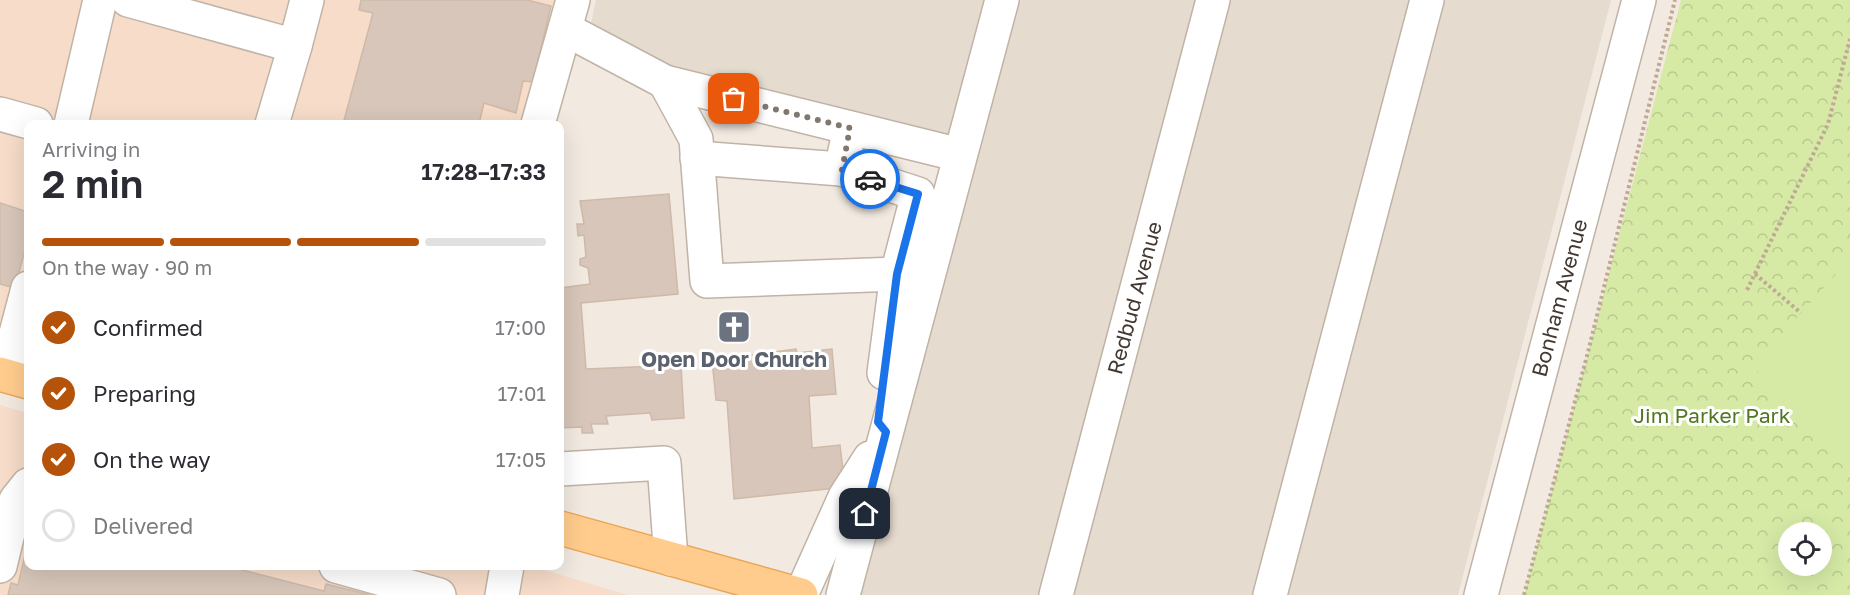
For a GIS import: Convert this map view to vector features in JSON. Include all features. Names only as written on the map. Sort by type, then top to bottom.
[{"type":"main road","points":[[564,529],[801,595]]},
{"type":"street","points":[[72,120],[100,0]]},
{"type":"street","points":[[129,0],[294,46]]},
{"type":"street","points":[[273,120],[307,0]]},
{"type":"street","points":[[843,595],[1002,0]]},
{"type":"street","name":"Redbud Avenue","points":[[1056,595],[1214,0]]},
{"type":"street","points":[[1270,595],[1427,0]]},
{"type":"street","name":"Bonham Avenue","points":[[1481,595],[1639,0]]},
{"type":"street","points":[[539,120],[569,15],[665,82],[960,155]]},
{"type":"street","points":[[665,82],[696,139],[706,281],[897,274]]},
{"type":"street","points":[[0,114],[24,121]]},
{"type":"street","points":[[842,170],[850,128]]},
{"type":"street","points":[[697,158],[842,170],[918,194],[897,274],[878,422],[886,432]]},
{"type":"street","points":[[11,377],[21,297]]},
{"type":"street","points":[[801,595],[845,497],[886,432]]},
{"type":"street","points":[[564,469],[664,463],[671,559]]},
{"type":"street","points":[[0,566],[16,500],[18,482]]},
{"type":"street","points":[[350,570],[437,595]]},
{"type":"street","points":[[502,595],[506,570]]},
{"type":"path","points":[[1524,595],[1588,352],[1675,0]]},
{"type":"path","points":[[1747,290],[1828,124],[1850,39]]},
{"type":"path","points":[[1755,274],[1801,313]]},
{"type":"shaded area","points":[[0,0],[566,0],[531,120],[24,120],[24,329],[0,321]]},
{"type":"shaded area","points":[[596,0],[998,0],[959,147],[587,42]]},
{"type":"shaded area","points":[[1000,0],[1611,0],[1458,595],[844,595]]},
{"type":"shaded area","points":[[0,405],[24,412],[24,570],[544,570],[628,595],[0,595]]},
{"type":"green space","name":"Jim Parker Park","points":[[1681,0],[1850,0],[1850,595],[1524,595]]},
{"type":"green space","points":[[1850,261],[1850,459],[1759,379],[1756,363]]},
{"type":"building","points":[[361,0],[527,0],[551,6],[533,82],[523,81],[516,113],[484,103],[480,120],[344,120],[373,13],[359,10]]},
{"type":"building","points":[[669,194],[678,294],[581,303],[586,369],[681,365],[684,418],[652,420],[650,413],[606,416],[608,424],[591,424],[593,433],[582,433],[582,427],[564,428],[564,287],[590,284],[588,268],[580,265],[580,259],[586,257],[584,235],[578,236],[577,224],[584,224],[580,201]]},
{"type":"building","points":[[0,203],[24,211],[24,253],[15,288],[0,284]]},
{"type":"building","points":[[796,349],[797,353],[832,349],[836,394],[809,396],[812,448],[840,445],[845,487],[734,499],[727,401],[716,400],[712,360]]},
{"type":"building","points":[[24,559],[24,570],[243,570],[324,591],[326,584],[370,595],[8,595],[11,583],[18,585]]},
{"type":"way so far","points":[[734,99],[850,128],[842,170],[870,179]]},
{"type":"place","name":"Open Door Church","points":[[734,327]]},
{"type":"route","points":[[865,514],[886,432],[878,422],[897,274],[918,194],[870,179]]}]
